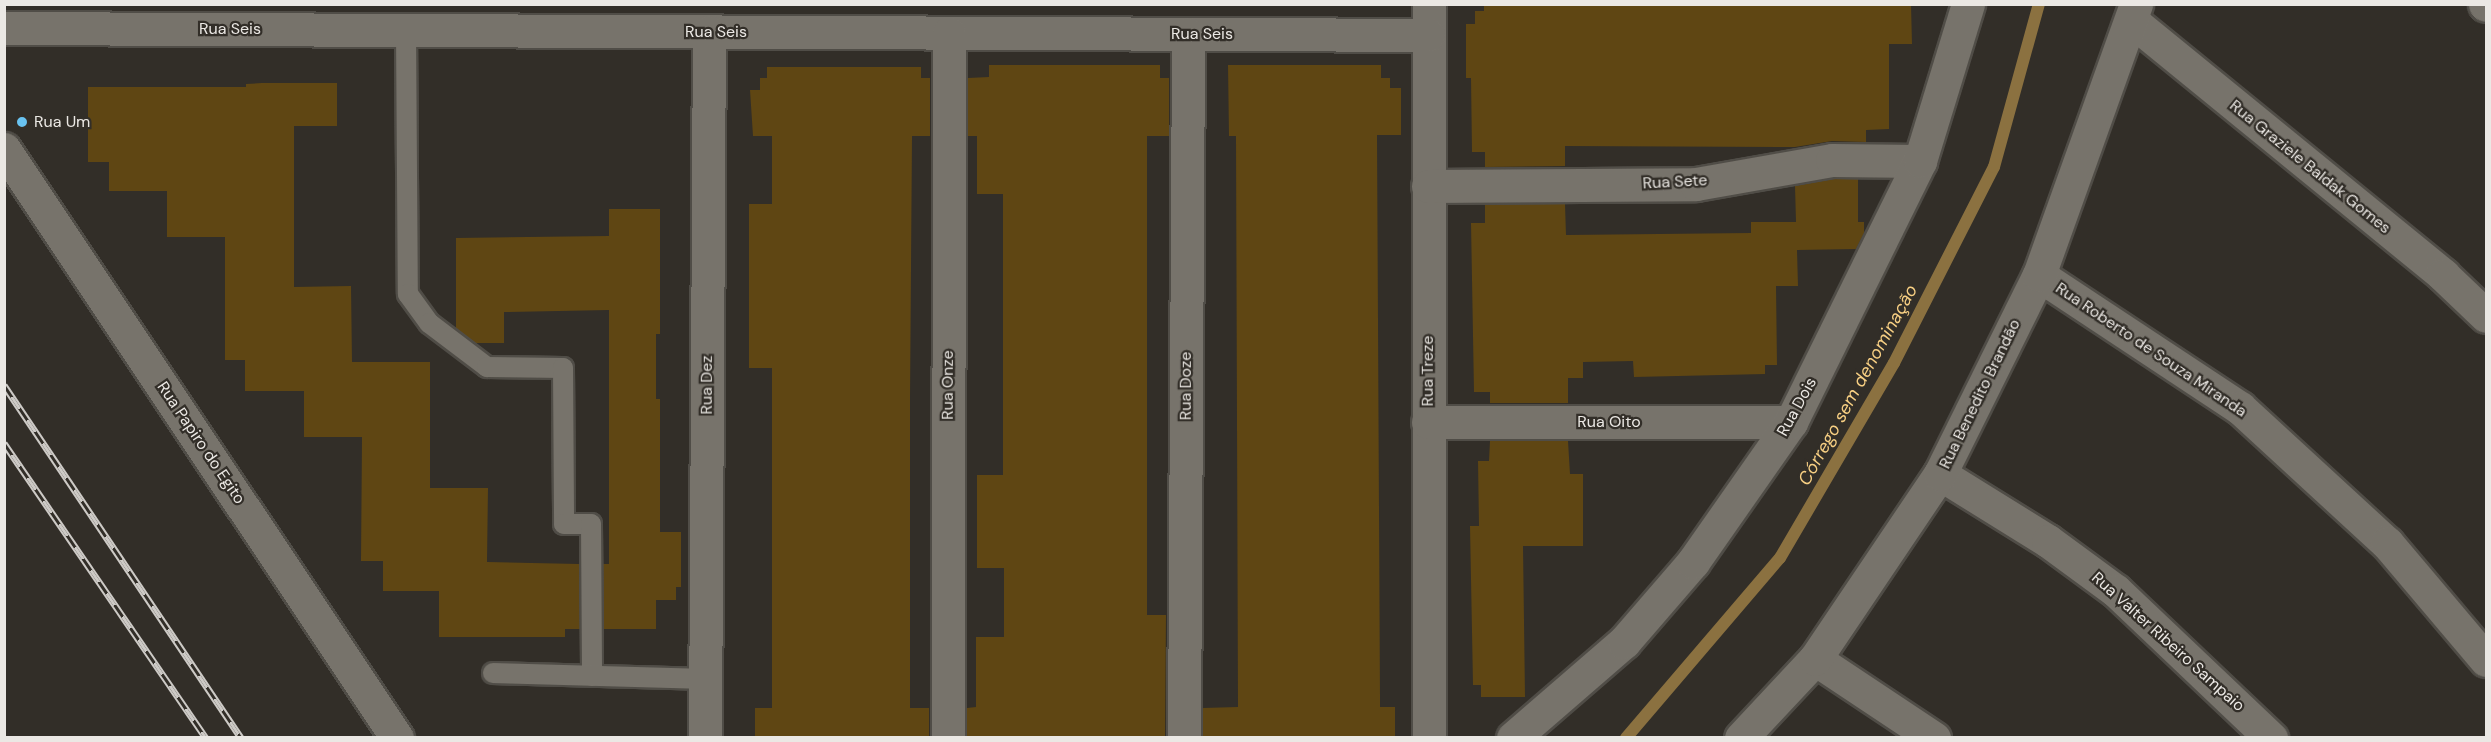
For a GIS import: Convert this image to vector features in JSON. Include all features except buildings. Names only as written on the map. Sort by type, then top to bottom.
[{"type":"street","name":"Rua Dois","points":[[1513,738],[1624,642],[1693,562],[1791,422],[1920,161],[1968,4]]},
{"type":"street","name":"Rua Benedito Brandão","points":[[1741,738],[1815,659],[1941,474],[2039,274],[2134,13]]},
{"type":"street","name":"Rua Graziele Baldak Gomes","points":[[2134,13],[2443,275],[2487,316]]},
{"type":"street","name":"Rua Seis","points":[[4,28],[709,32],[892,18],[949,33],[1188,34],[1429,20]]},
{"type":"street","name":"Rua Treze","points":[[1429,20],[1429,738]]},
{"type":"street","name":"Rua Dez","points":[[705,738],[709,32]]},
{"type":"street","name":"Rua Onze","points":[[948,738],[949,33]]},
{"type":"street","name":"Rua Doze","points":[[1184,738],[1188,34]]},
{"type":"street","name":"Rua Papiro do Egito","points":[[4,149],[397,738]]},
{"type":"street","name":"Rua Sete","points":[[1428,186],[1696,184],[1832,160],[1920,161]]},
{"type":"street","name":"Rua Roberto de Souza Miranda","points":[[2039,274],[2240,408],[2387,543],[2487,660]]},
{"type":"street","name":"Rua Oito","points":[[1428,422],[1791,422]]},
{"type":"street","name":"Rua Valter Ribeiro Sampaio","points":[[1941,474],[2048,541],[2116,591],[2271,738]]},
{"type":"street","points":[[1815,659],[1934,738]]},
{"type":"lane","points":[[406,30],[408,294],[429,323],[487,367],[563,368],[564,524],[591,524],[592,676]]},
{"type":"lane","points":[[493,673],[706,680]]},
{"type":"waterway","name":"Córrego sem denominação","points":[[1626,738],[1780,558],[1894,363],[1994,167],[2039,4]]},
{"type":"railway","points":[[4,385],[241,738]]},
{"type":"railway","points":[[4,443],[206,738]]},
{"type":"place","name":"Rua Um","points":[[22,122]]}]
